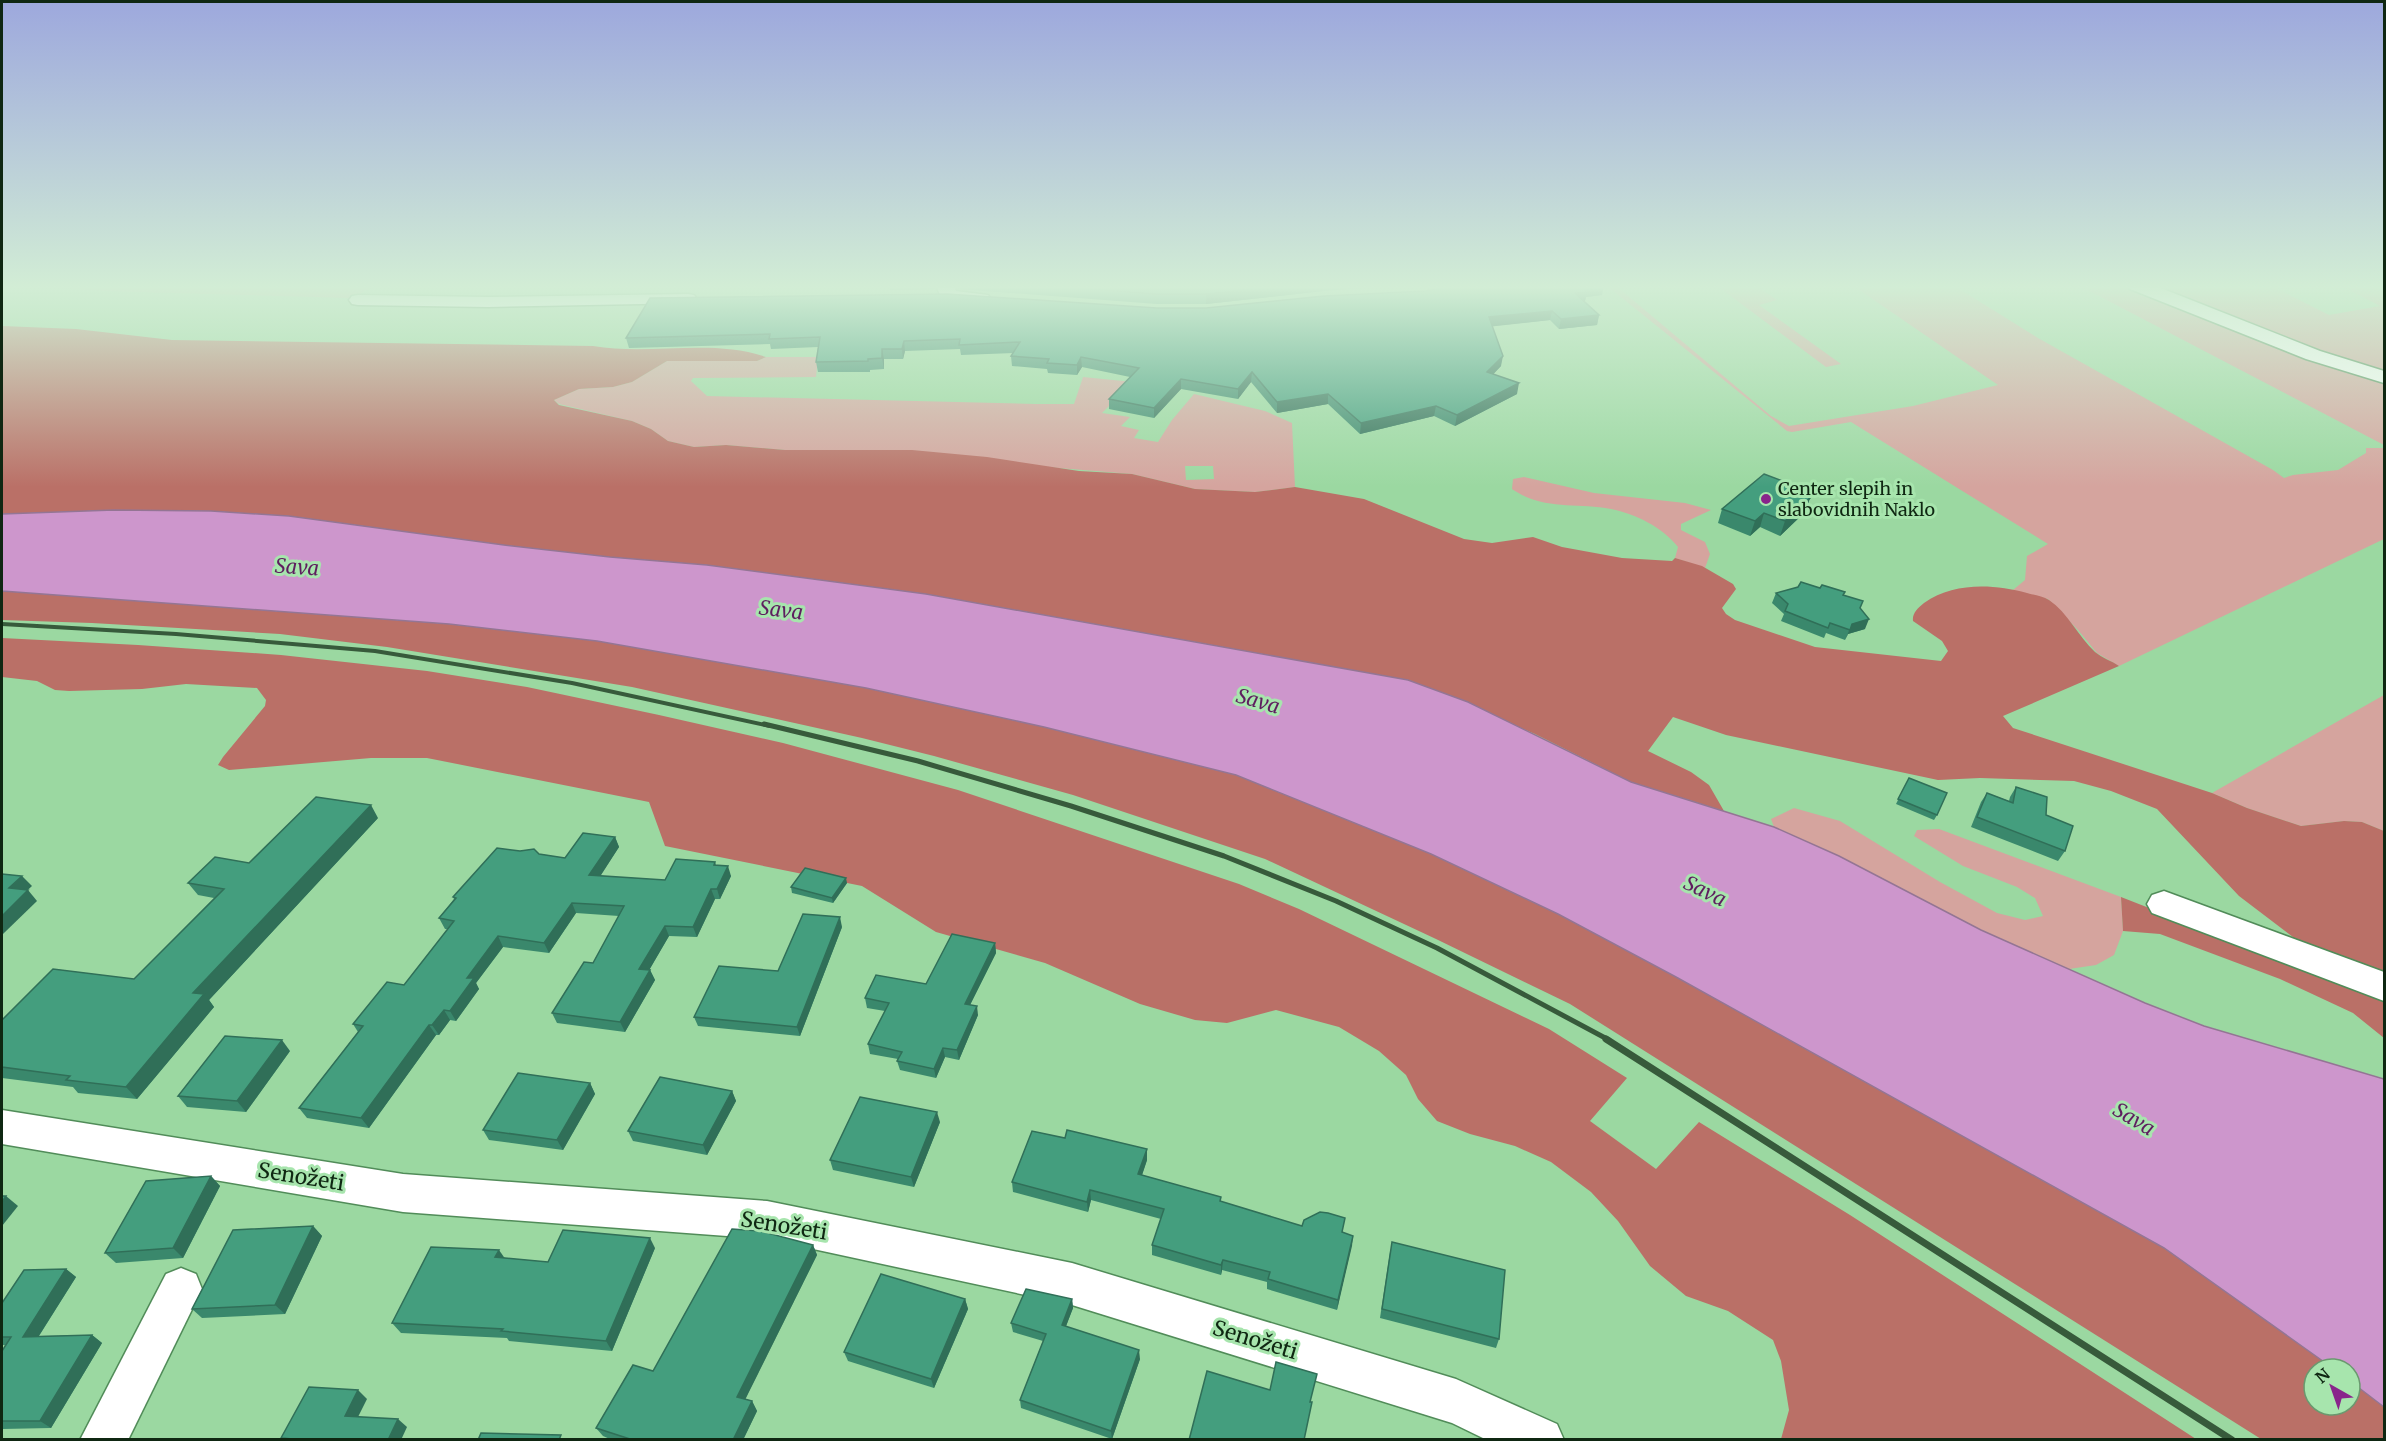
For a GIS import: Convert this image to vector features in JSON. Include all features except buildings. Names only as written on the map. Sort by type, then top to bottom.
[{"type":"street","points":[[2309,352],[2385,376]]},
{"type":"street","points":[[2164,904],[2385,987]]},
{"type":"street","name":"Senožeti","points":[[2,1127],[403,1193],[767,1220],[1072,1284],[1456,1402],[1541,1440]]},
{"type":"street","points":[[103,1440],[182,1289]]},
{"type":"shaded area","points":[[2,352],[749,352],[766,357],[757,361],[667,361],[632,382],[613,387],[579,389],[554,400],[559,405],[632,421],[651,429],[668,441],[694,447],[726,445],[785,450],[912,450],[987,457],[1079,471],[1132,474],[1195,489],[1255,492],[1295,487],[1364,499],[1464,539],[1492,543],[1533,537],[1562,547],[1622,558],[1672,561],[1675,558],[1702,566],[1733,584],[1736,589],[1722,608],[1735,620],[1815,647],[1941,661],[1948,651],[1942,641],[1913,621],[1914,613],[1924,603],[1948,591],[1961,588],[1987,587],[2014,590],[2047,599],[2056,605],[2095,652],[2119,666],[2003,716],[2013,728],[2212,793],[2247,808],[2301,826],[2344,821],[2362,822],[2384,831],[2384,972],[2301,943],[2239,896],[2157,809],[2111,791],[2074,781],[1980,778],[1938,780],[1726,735],[1673,717],[1648,751],[1691,772],[1709,785],[1724,811],[1631,782],[1535,734],[1408,680],[926,594],[707,565],[504,545],[289,516],[211,511],[114,510],[2,514]]},
{"type":"shaded area","points":[[1689,352],[1695,352],[1771,416],[1789,426],[1913,406],[1998,385],[1950,352],[2063,352],[2284,478],[2338,470],[2366,453],[2366,448],[2384,448],[2384,539],[2119,666],[2097,653],[2048,599],[2013,590],[2025,580],[2027,556],[2048,544],[1851,422],[1787,431]]},
{"type":"shaded area","points":[[1806,352],[1825,352],[1841,364],[1826,367]]},
{"type":"shaded area","points":[[2207,352],[2303,352],[2384,381],[2384,445]]},
{"type":"shaded area","points":[[2322,352],[2384,352],[2384,373]]},
{"type":"shaded area","points":[[766,357],[818,357],[816,377],[693,378],[691,381],[707,396],[1035,404],[1074,404],[1083,377],[1133,382],[1102,413],[1130,417],[1121,426],[1139,430],[1134,438],[1158,442],[1172,420],[1194,394],[1265,411],[1292,423],[1295,487],[1255,492],[1195,489],[1132,474],[848,450],[785,450],[726,445],[694,447],[668,441],[651,429],[632,421],[559,404],[554,400],[579,389],[613,387],[632,382],[667,361],[757,361]],"holes":[[[1185,466],[1213,466],[1214,479],[1186,480]]]},
{"type":"shaded area","points":[[1524,477],[1594,493],[1685,503],[1711,510],[1681,524],[1681,530],[1705,542],[1710,554],[1705,568],[1675,558],[1678,547],[1672,540],[1630,514],[1598,507],[1548,503],[1524,496],[1512,489],[1513,479]]},
{"type":"shaded area","points":[[2,591],[449,624],[597,641],[866,688],[1044,727],[1236,775],[1431,854],[1558,914],[2164,1248],[2317,1357],[2302,1357],[2302,1417],[2362,1417],[2362,1390],[2384,1407],[2384,1439],[2261,1439],[1570,1004],[1265,859],[1073,795],[934,756],[632,687],[387,647],[280,634],[2,620]]},
{"type":"shaded area","points":[[2,638],[281,655],[427,671],[527,687],[783,743],[958,790],[1239,884],[1299,909],[1549,1029],[1627,1078],[1590,1121],[1656,1169],[1699,1122],[1850,1215],[2196,1439],[1781,1439],[1789,1410],[1781,1361],[1773,1340],[1728,1311],[1686,1296],[1650,1266],[1618,1221],[1591,1192],[1551,1162],[1515,1146],[1470,1134],[1437,1121],[1418,1099],[1406,1075],[1379,1051],[1339,1027],[1276,1010],[1227,1023],[1195,1020],[1140,1004],[1045,963],[936,932],[862,886],[665,846],[649,802],[427,758],[371,758],[229,770],[218,765],[265,706],[266,700],[257,688],[186,684],[142,689],[55,690],[37,681],[2,677]]},
{"type":"shaded area","points":[[2384,695],[2384,831],[2362,822],[2344,821],[2301,826],[2247,808],[2212,793]]},
{"type":"shaded area","points":[[1794,808],[1840,821],[1940,882],[1997,913],[2025,920],[2043,916],[2035,898],[2017,887],[1963,866],[1914,836],[1917,830],[1939,829],[2121,897],[2123,931],[2114,955],[2096,965],[2069,969],[1981,930],[1839,856],[1774,827],[1771,819]]},
{"type":"shaded area","points":[[2121,897],[2269,955],[2374,992],[2384,993],[2384,1038],[2353,1013],[2280,979],[2160,934],[2123,931]]},
{"type":"water","name":"Sava","points":[[114,510],[211,511],[289,516],[504,545],[707,565],[926,594],[1408,680],[1468,702],[1631,782],[1774,827],[1839,856],[1981,930],[2145,1003],[2204,1026],[2384,1079],[2384,1407],[2362,1390],[2362,1357],[2317,1357],[2164,1248],[1676,977],[1558,914],[1431,854],[1236,775],[1044,727],[866,688],[597,641],[449,624],[2,591],[2,514]]},
{"type":"railway","points":[[2,624],[176,634],[375,651],[572,683],[770,726]]},
{"type":"railway","points":[[764,724],[918,761],[1071,806],[1224,856],[1336,901],[1437,948],[1609,1040]]},
{"type":"railway","points":[[1606,1039],[2232,1440]]},
{"type":"place","name":"Center slepih in slabovidnih Naklo","points":[[1766,499]]}]
